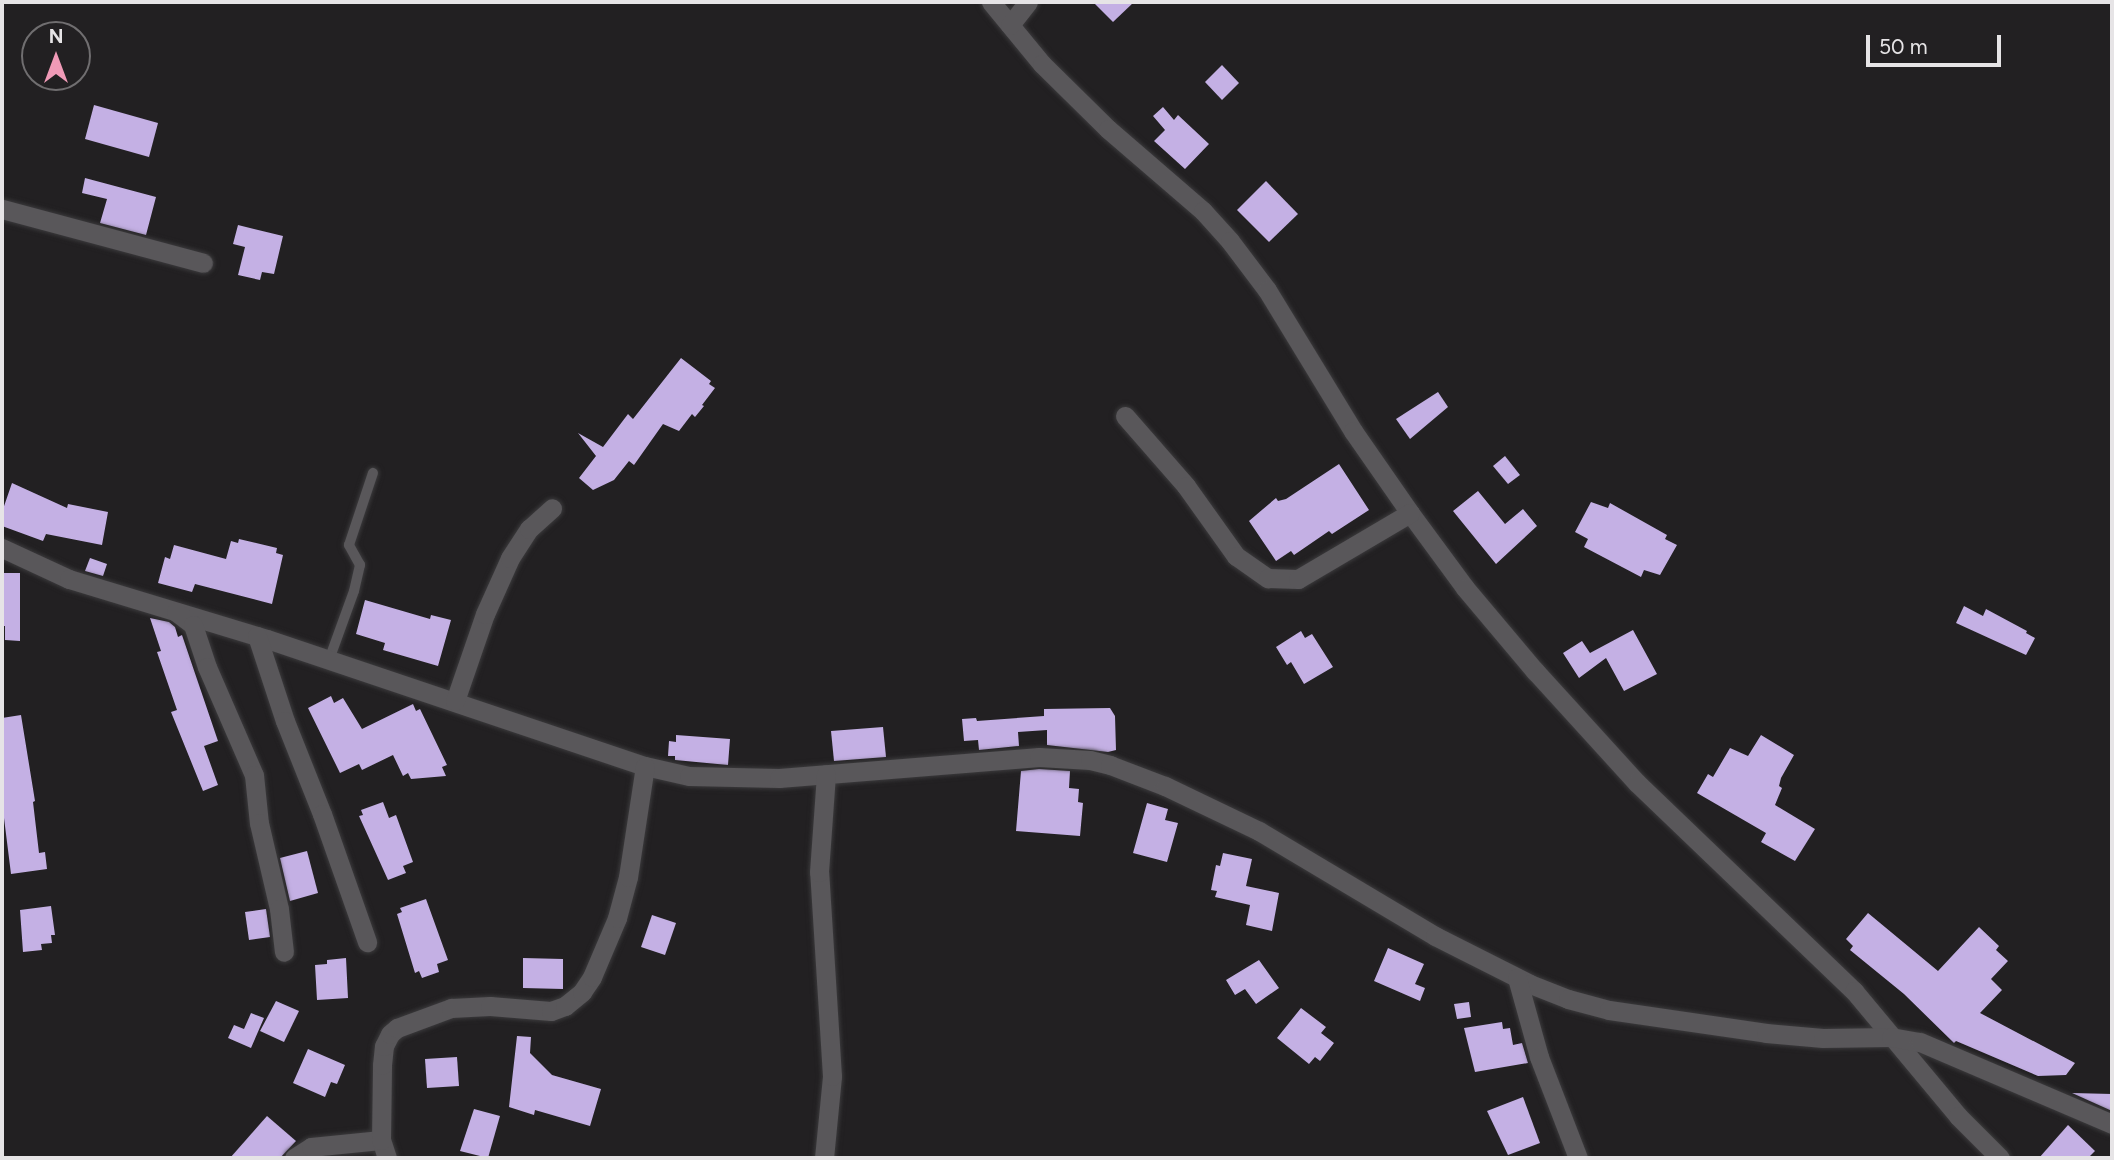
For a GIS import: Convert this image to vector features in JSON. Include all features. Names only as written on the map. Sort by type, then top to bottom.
[{"type":"street","points":[[991,2],[1070,92],[1203,211],[1237,249],[1268,290],[1353,431],[1410,513],[1483,609],[1619,762],[1854,991],[1958,1116],[2000,1158]]},
{"type":"street","points":[[1010,25],[1028,2]]},
{"type":"street","points":[[2,209],[203,263]]},
{"type":"street","points":[[1125,416],[1186,486],[1236,555],[1268,578],[1298,579],[1410,513]]},
{"type":"street","points":[[455,701],[485,614],[510,558],[529,529],[552,508]]},
{"type":"street","points":[[2,548],[69,579],[257,636],[645,766],[689,776],[729,779],[827,774],[1039,757],[1090,760],[1110,765],[1165,786],[1259,831],[1424,930],[1517,978],[1568,999],[1609,1010],[1766,1033],[1823,1038],[1891,1037],[1938,1047],[2112,1124]]},
{"type":"street","points":[[169,608],[193,625],[207,667],[254,775],[259,823],[279,909],[284,952]]},
{"type":"street","points":[[257,636],[285,721],[322,814],[367,942]]},
{"type":"street","points":[[293,1158],[311,1147],[384,1149],[384,1046],[397,1028],[451,1008],[490,1006],[551,1011],[565,1006],[582,992],[602,957],[617,918],[634,844],[645,766]]},
{"type":"street","points":[[824,1158],[832,1076],[819,872],[827,774]]},
{"type":"street","points":[[1517,978],[1539,1057],[1578,1158]]},
{"type":"lane","points":[[329,661],[354,591],[359,565],[349,545],[373,473]]},
{"type":"building","points":[[1093,2],[1134,2],[1113,22]]},
{"type":"building","points":[[1222,65],[1239,83],[1222,100],[1205,82]]},
{"type":"building","points":[[94,105],[158,123],[149,157],[85,139]]},
{"type":"building","points":[[1163,107],[1174,120],[1178,115],[1209,144],[1185,169],[1154,141],[1165,130],[1153,116]]},
{"type":"building","points":[[85,178],[156,197],[146,235],[100,223],[107,199],[82,193]]},
{"type":"building","points":[[1266,181],[1298,214],[1269,242],[1237,210]]},
{"type":"building","points":[[238,225],[283,236],[274,274],[262,272],[260,280],[238,275],[245,247],[233,244]]},
{"type":"building","points":[[681,358],[711,381],[709,384],[715,388],[702,405],[704,406],[695,417],[692,414],[679,431],[663,424],[634,465],[629,461],[614,480],[593,490],[579,478],[596,456],[578,433],[603,447],[628,414],[633,419]]},
{"type":"building","points":[[1438,392],[1448,407],[1410,439],[1396,419]]},
{"type":"building","points":[[1505,456],[1520,475],[1508,484],[1493,466]]},
{"type":"building","points":[[1339,464],[1369,510],[1332,534],[1329,531],[1294,555],[1291,551],[1276,561],[1249,521],[1276,498],[1278,501],[1286,499]]},
{"type":"building","points":[[12,483],[67,508],[68,504],[108,512],[102,545],[46,534],[43,541],[2,526],[2,512]]},
{"type":"building","points":[[1478,491],[1505,524],[1523,509],[1537,526],[1496,564],[1453,511]]},
{"type":"building","points":[[1591,502],[1608,508],[1610,503],[1667,535],[1665,539],[1677,545],[1660,575],[1644,570],[1641,577],[1584,547],[1588,539],[1575,532]]},
{"type":"building","points":[[239,539],[277,548],[276,553],[283,555],[272,604],[195,584],[192,592],[158,583],[165,557],[170,559],[174,545],[226,559],[231,541],[238,543]]},
{"type":"building","points":[[90,558],[107,564],[103,576],[85,571]]},
{"type":"building","points":[[2,573],[20,573],[20,641],[5,640],[5,626],[2,626]]},
{"type":"building","points":[[365,600],[430,619],[431,615],[451,620],[438,666],[383,650],[385,643],[356,634]]},
{"type":"building","points":[[1964,606],[1983,616],[1986,609],[2027,631],[2026,633],[2035,638],[2026,655],[1956,623]]},
{"type":"building","points":[[150,618],[169,622],[175,627],[178,637],[182,635],[218,741],[204,746],[218,785],[203,791],[171,712],[177,710],[157,652],[161,651]]},
{"type":"building","points":[[1633,630],[1657,674],[1624,691],[1606,658],[1579,678],[1563,653],[1582,641],[1590,653]]},
{"type":"building","points":[[1301,631],[1305,638],[1312,634],[1333,667],[1304,684],[1291,662],[1287,665],[1276,647]]},
{"type":"building","points":[[331,696],[334,703],[343,698],[362,729],[413,704],[416,711],[420,709],[447,765],[442,767],[446,776],[411,779],[408,773],[403,776],[393,755],[362,770],[359,764],[340,773],[308,708]]},
{"type":"building","points":[[1110,708],[1115,716],[1116,750],[1108,752],[1047,745],[1047,730],[1018,732],[1019,746],[979,750],[978,740],[964,741],[962,719],[976,718],[977,721],[1044,716],[1044,709]]},
{"type":"building","points":[[21,715],[35,801],[39,853],[45,852],[47,869],[11,874],[4,818],[2,819],[2,718]]},
{"type":"building","points":[[883,727],[886,757],[834,761],[831,731]]},
{"type":"building","points":[[676,735],[730,739],[728,765],[675,760],[675,756],[668,756],[669,741],[676,742]]},
{"type":"building","points":[[1761,735],[1794,755],[1781,778],[1779,786],[1782,788],[1775,805],[1815,829],[1795,861],[1761,842],[1766,833],[1697,793],[1708,774],[1713,777],[1730,748],[1748,756]]},
{"type":"building","points":[[1021,771],[1070,771],[1069,788],[1079,789],[1078,802],[1083,803],[1080,836],[1016,831]]},
{"type":"building","points":[[383,802],[389,818],[396,815],[413,862],[403,866],[406,873],[388,880],[359,816],[363,815],[361,810]]},
{"type":"building","points":[[1147,803],[1168,809],[1165,820],[1178,823],[1167,862],[1133,853]]},
{"type":"building","points":[[307,851],[318,893],[290,901],[280,858]]},
{"type":"building","points":[[1223,853],[1252,859],[1246,886],[1279,893],[1272,931],[1246,925],[1250,905],[1215,897],[1217,891],[1211,890],[1216,865],[1220,866]]},
{"type":"building","points":[[426,899],[448,960],[437,964],[439,972],[422,978],[419,971],[415,973],[397,914],[402,912],[400,908]]},
{"type":"building","points":[[51,906],[55,935],[51,935],[52,943],[41,944],[42,950],[23,952],[20,910]]},
{"type":"building","points":[[266,909],[270,937],[249,940],[245,912]]},
{"type":"building","points":[[1868,913],[1938,971],[1979,927],[1999,946],[1996,950],[2008,961],[1991,979],[2002,990],[1980,1013],[2075,1063],[2066,1075],[2038,1076],[1956,1041],[1954,1043],[1904,994],[1850,950],[1853,946],[1846,939]]},
{"type":"building","points":[[652,915],[676,923],[665,955],[641,947]]},
{"type":"building","points":[[1388,948],[1424,964],[1415,984],[1425,988],[1420,1001],[1374,981]]},
{"type":"building","points":[[346,958],[348,998],[317,1000],[315,965],[327,964],[327,960]]},
{"type":"building","points":[[523,958],[563,959],[563,989],[523,988]]},
{"type":"building","points":[[1259,960],[1279,988],[1256,1004],[1245,989],[1235,995],[1226,980]]},
{"type":"building","points":[[276,1001],[299,1011],[284,1042],[260,1031]]},
{"type":"building","points":[[1469,1002],[1471,1017],[1457,1019],[1454,1004]]},
{"type":"building","points":[[1301,1008],[1326,1027],[1321,1033],[1334,1043],[1320,1061],[1315,1057],[1309,1064],[1277,1038]]},
{"type":"building","points":[[251,1013],[264,1018],[251,1048],[228,1038],[234,1025],[244,1029]]},
{"type":"building","points":[[1502,1022],[1503,1029],[1510,1028],[1513,1045],[1522,1043],[1528,1063],[1475,1072],[1464,1028]]},
{"type":"building","points":[[517,1036],[531,1037],[530,1053],[552,1075],[601,1089],[590,1126],[535,1110],[534,1115],[509,1107]]},
{"type":"building","points":[[308,1049],[345,1065],[337,1084],[331,1082],[325,1097],[293,1083]]},
{"type":"building","points":[[457,1057],[459,1086],[427,1088],[425,1059]]},
{"type":"building","points":[[2072,1093],[2112,1094],[2112,1111]]},
{"type":"building","points":[[1523,1097],[1540,1143],[1508,1155],[1487,1111]]},
{"type":"building","points":[[474,1109],[500,1116],[488,1158],[460,1151]]},
{"type":"building","points":[[267,1116],[296,1141],[280,1158],[230,1158]]},
{"type":"building","points":[[2068,1125],[2095,1151],[2088,1158],[2039,1158]]}]
